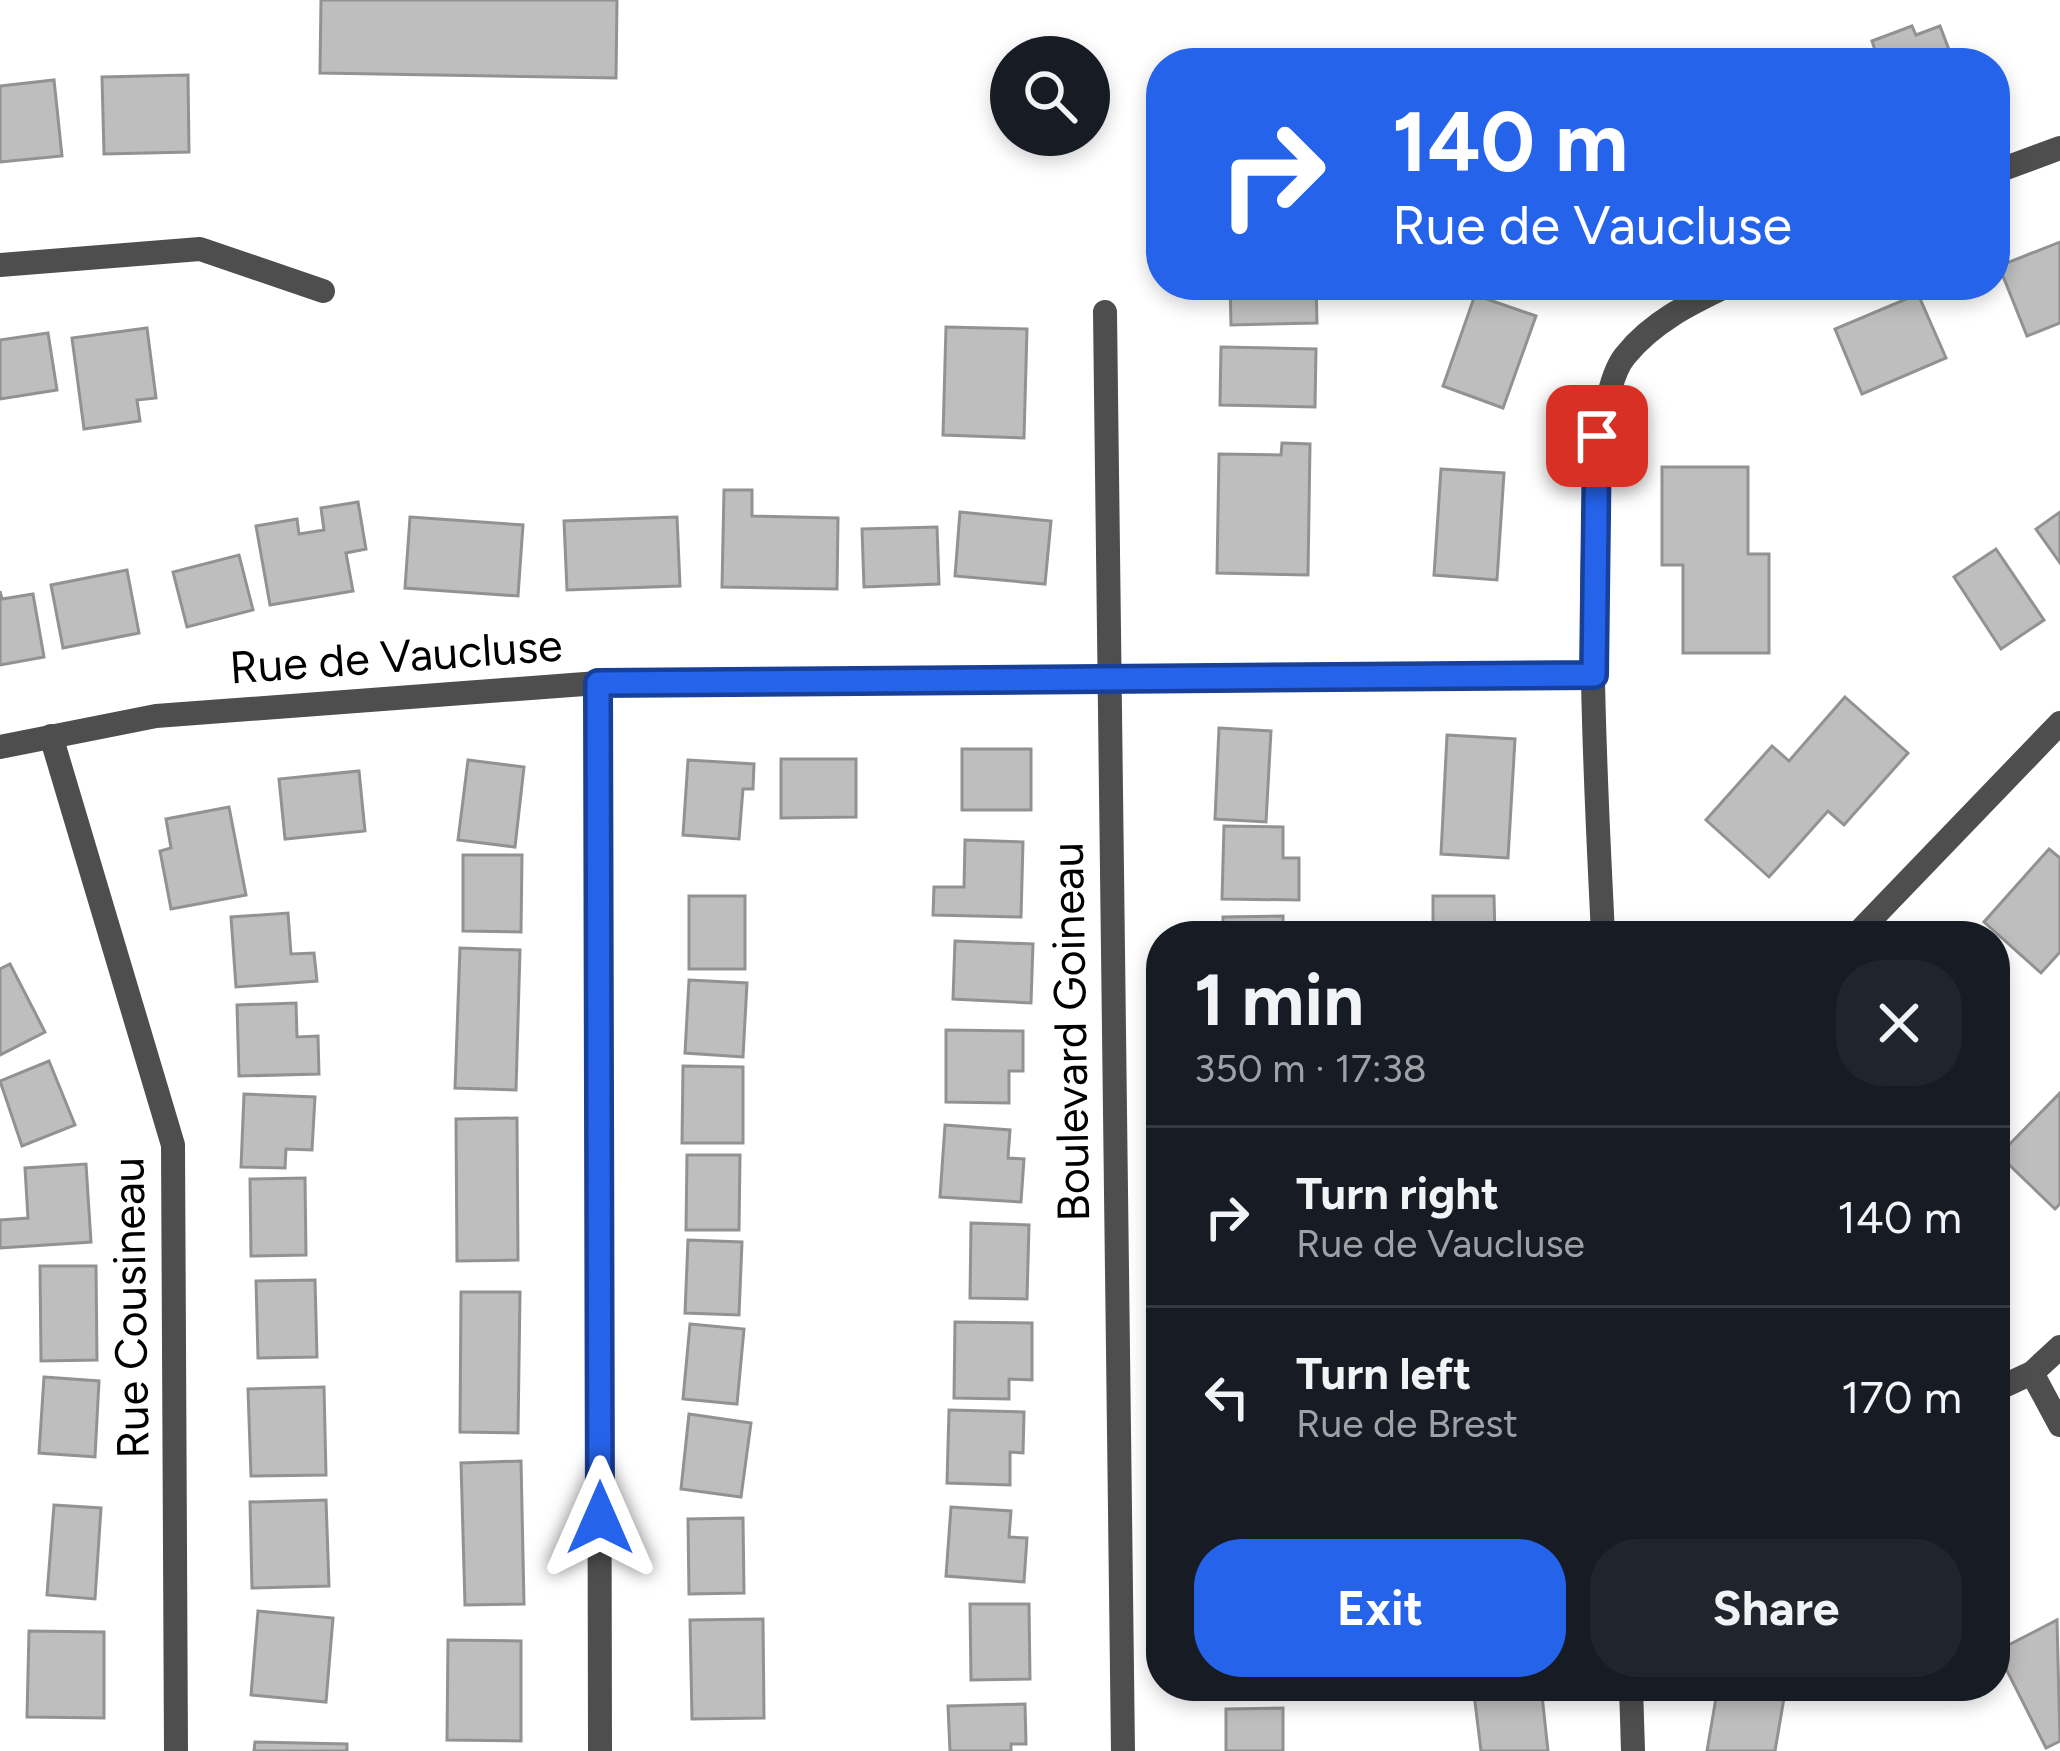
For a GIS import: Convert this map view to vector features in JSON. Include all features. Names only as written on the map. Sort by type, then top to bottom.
[{"type":"street","points":[[2010,166],[2060,148]]},
{"type":"street","points":[[0,265],[200,249],[323,291]]},
{"type":"street","points":[[1602,921],[1594,675],[1597,436],[1622,358],[1678,309],[1698,300]]},
{"type":"street","name":"Boulevard Goineau","points":[[1105,312],[1123,1751]]},
{"type":"street","name":"Rue de Vaucluse","points":[[0,747],[155,716],[598,683],[1594,675]]},
{"type":"street","points":[[598,683],[600,1751]]},
{"type":"street","points":[[1869,921],[2060,723]]},
{"type":"street","name":"Rue Cousineau","points":[[51,736],[173,1145],[176,1751]]},
{"type":"street","points":[[2010,1383],[2032,1373],[2060,1347]]},
{"type":"street","points":[[2032,1373],[2060,1425]]},
{"type":"street","points":[[1631,1701],[1633,1751]]},
{"type":"building","points":[[321,0],[617,0],[616,78],[320,73]]},
{"type":"building","points":[[1912,26],[1916,35],[1940,26],[1948,48],[1874,48],[1872,41]]},
{"type":"building","points":[[188,75],[189,152],[104,154],[102,77]]},
{"type":"building","points":[[54,80],[62,156],[0,162],[0,86]]},
{"type":"building","points":[[2060,242],[2060,323],[2027,336],[2010,294],[2010,262]]},
{"type":"building","points":[[1230,300],[1316,300],[1317,323],[1231,325]]},
{"type":"building","points":[[1473,300],[1490,300],[1536,316],[1503,408],[1443,386]]},
{"type":"building","points":[[1904,300],[1921,300],[1946,358],[1862,394],[1835,329]]},
{"type":"building","points":[[946,327],[1027,329],[1024,438],[943,435]]},
{"type":"building","points":[[147,328],[156,398],[137,400],[140,421],[84,429],[72,338]]},
{"type":"building","points":[[48,333],[57,390],[0,399],[0,340]]},
{"type":"building","points":[[1221,347],[1316,349],[1315,407],[1220,405]]},
{"type":"building","points":[[1282,443],[1310,444],[1308,575],[1217,573],[1219,454],[1281,455]]},
{"type":"building","points":[[1662,467],[1748,467],[1748,554],[1769,554],[1769,653],[1683,653],[1683,565],[1662,565]]},
{"type":"building","points":[[1441,469],[1504,473],[1497,580],[1434,575]]},
{"type":"building","points":[[724,490],[752,490],[752,516],[838,518],[837,589],[722,587]]},
{"type":"building","points":[[358,502],[366,549],[346,553],[353,591],[270,605],[256,526],[297,519],[299,534],[324,530],[321,508]]},
{"type":"building","points":[[960,512],[1051,521],[1045,584],[955,576]]},
{"type":"building","points":[[2060,512],[2060,563],[2036,529]]},
{"type":"building","points":[[410,517],[523,525],[518,596],[405,588]]},
{"type":"building","points":[[677,517],[680,586],[567,590],[564,521]]},
{"type":"building","points":[[937,527],[939,584],[864,587],[862,529]]},
{"type":"building","points":[[1996,549],[2044,620],[2001,649],[1954,577]]},
{"type":"building","points":[[239,555],[253,610],[187,627],[173,572]]},
{"type":"building","points":[[127,570],[139,633],[63,648],[51,585]]},
{"type":"building","points":[[0,591],[2,599],[33,594],[44,657],[0,665]]},
{"type":"building","points":[[1845,697],[1908,753],[1844,825],[1828,811],[1769,877],[1706,820],[1772,746],[1789,761]]},
{"type":"building","points":[[1219,728],[1271,731],[1266,822],[1215,819]]},
{"type":"building","points":[[1447,735],[1515,739],[1508,858],[1441,854]]},
{"type":"building","points":[[962,749],[1031,749],[1031,810],[962,810]]},
{"type":"building","points":[[781,759],[856,759],[856,817],[781,818]]},
{"type":"building","points":[[468,760],[524,767],[515,847],[458,840]]},
{"type":"building","points":[[688,760],[754,764],[753,789],[743,789],[739,839],[683,835]]},
{"type":"building","points":[[359,771],[365,831],[285,839],[279,779]]},
{"type":"building","points":[[229,807],[246,895],[171,909],[160,851],[171,848],[166,819]]},
{"type":"building","points":[[1224,826],[1283,827],[1283,858],[1299,858],[1299,900],[1222,899]]},
{"type":"building","points":[[965,840],[1023,842],[1021,917],[933,915],[934,887],[964,887]]},
{"type":"building","points":[[2049,849],[2060,858],[2060,952],[2041,973],[2010,945],[2010,921],[1985,921]]},
{"type":"building","points":[[463,855],[522,855],[521,932],[463,931]]},
{"type":"building","points":[[689,896],[745,896],[745,969],[689,969]]},
{"type":"building","points":[[1433,896],[1494,896],[1495,921],[1433,921]]},
{"type":"building","points":[[288,913],[291,954],[314,953],[317,981],[236,987],[231,917]]},
{"type":"building","points":[[1283,916],[1283,921],[1223,921],[1223,917]]},
{"type":"building","points":[[955,941],[1033,944],[1031,1003],[953,999]]},
{"type":"building","points":[[460,948],[520,950],[516,1090],[455,1088]]},
{"type":"building","points":[[10,964],[45,1032],[0,1055],[0,969]]},
{"type":"building","points":[[689,980],[747,983],[743,1057],[685,1053]]},
{"type":"building","points":[[296,1003],[297,1037],[318,1036],[319,1074],[239,1076],[237,1005]]},
{"type":"building","points":[[946,1030],[1023,1031],[1023,1071],[1009,1071],[1009,1103],[946,1102]]},
{"type":"building","points":[[49,1061],[75,1125],[22,1146],[0,1081]]},
{"type":"building","points":[[683,1066],[743,1067],[743,1143],[682,1143]]},
{"type":"building","points":[[2060,1093],[2060,1204],[2055,1209],[2010,1166],[2010,1144]]},
{"type":"building","points":[[244,1094],[315,1097],[312,1150],[286,1149],[285,1168],[241,1167]]},
{"type":"building","points":[[517,1118],[518,1260],[457,1261],[456,1119]]},
{"type":"building","points":[[945,1125],[1010,1130],[1008,1158],[1024,1159],[1021,1202],[940,1197]]},
{"type":"building","points":[[687,1155],[740,1155],[739,1230],[686,1230]]},
{"type":"building","points":[[86,1164],[91,1242],[0,1248],[0,1220],[28,1218],[25,1168]]},
{"type":"building","points":[[305,1178],[306,1255],[251,1256],[250,1179]]},
{"type":"building","points":[[971,1223],[1029,1225],[1027,1299],[970,1298]]},
{"type":"building","points":[[688,1240],[742,1242],[739,1315],[685,1313]]},
{"type":"building","points":[[40,1266],[96,1266],[97,1360],[41,1361]]},
{"type":"building","points":[[315,1280],[317,1357],[258,1358],[256,1281]]},
{"type":"building","points":[[461,1292],[520,1292],[518,1433],[460,1432]]},
{"type":"building","points":[[955,1322],[1032,1323],[1032,1380],[1009,1379],[1009,1399],[954,1398]]},
{"type":"building","points":[[690,1324],[744,1329],[737,1404],[683,1399]]},
{"type":"building","points":[[44,1377],[99,1381],[95,1457],[39,1453]]},
{"type":"building","points":[[324,1387],[326,1475],[251,1476],[248,1389]]},
{"type":"building","points":[[949,1410],[1024,1412],[1023,1453],[1010,1452],[1010,1485],[947,1483]]},
{"type":"building","points":[[689,1414],[751,1423],[741,1497],[681,1489]]},
{"type":"building","points":[[521,1461],[524,1604],[465,1605],[461,1463]]},
{"type":"building","points":[[326,1500],[329,1586],[252,1588],[250,1502]]},
{"type":"building","points":[[54,1505],[101,1508],[95,1599],[47,1595]]},
{"type":"building","points":[[951,1507],[1011,1511],[1009,1537],[1027,1538],[1024,1582],[946,1576]]},
{"type":"building","points":[[743,1518],[744,1593],[689,1594],[688,1519]]},
{"type":"building","points":[[970,1604],[1029,1604],[1030,1679],[971,1680]]},
{"type":"building","points":[[258,1611],[333,1618],[326,1702],[251,1695]]},
{"type":"building","points":[[763,1619],[764,1718],[692,1719],[690,1620]]},
{"type":"building","points":[[2057,1620],[2060,1741],[2046,1748],[2010,1677],[2010,1644]]},
{"type":"building","points":[[29,1631],[104,1632],[104,1718],[27,1717]]},
{"type":"building","points":[[448,1640],[521,1641],[521,1741],[447,1740]]},
{"type":"building","points":[[1475,1701],[1543,1701],[1548,1751],[1481,1751]]},
{"type":"building","points":[[1715,1701],[1783,1701],[1775,1751],[1707,1751]]},
{"type":"building","points":[[1025,1704],[1026,1744],[1011,1744],[1011,1751],[950,1751],[948,1706]]},
{"type":"building","points":[[1283,1708],[1283,1751],[1226,1751],[1226,1709]]},
{"type":"building","points":[[255,1742],[347,1744],[347,1751],[254,1751]]},
{"type":"route","points":[[600,1518],[598,683],[1594,675],[1597,436]]}]
